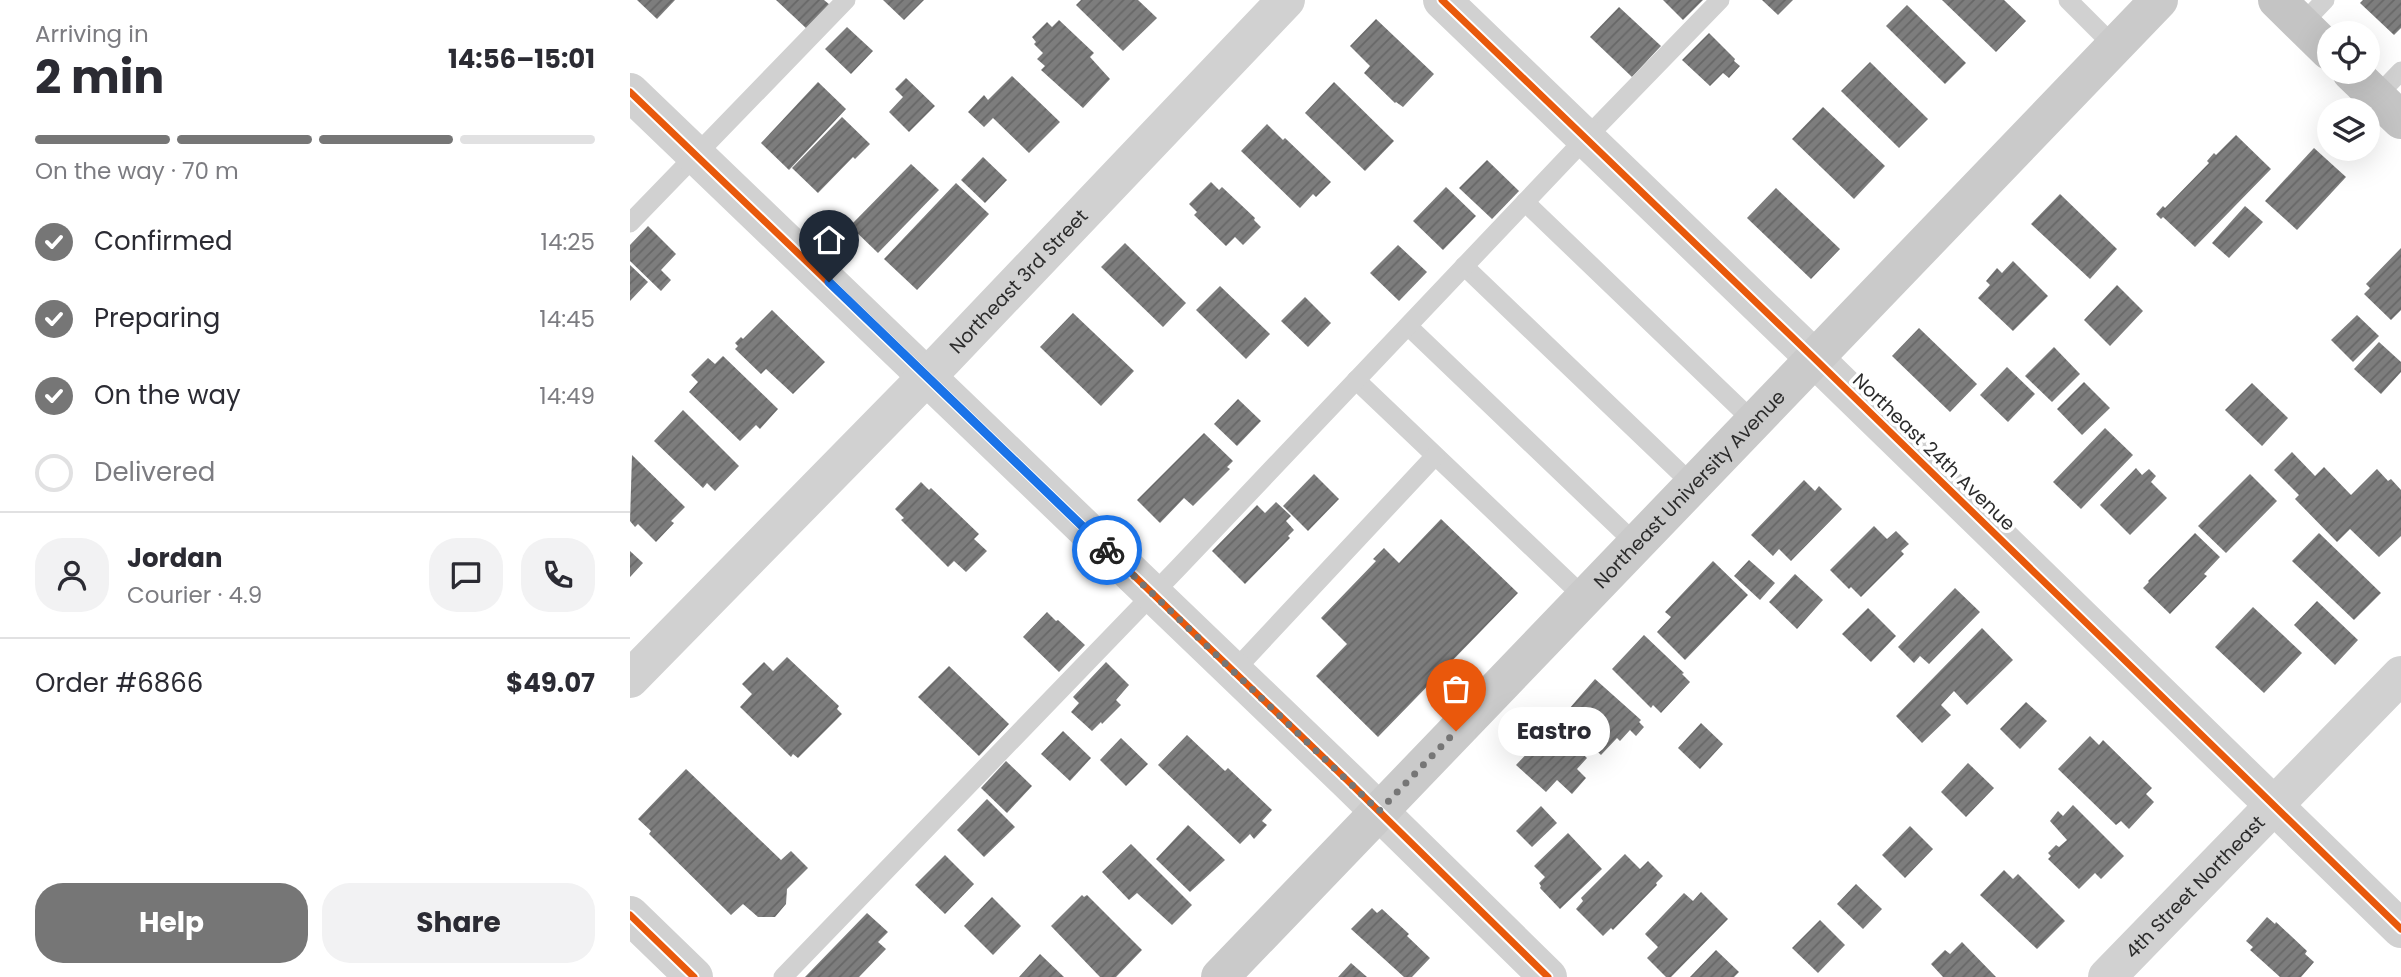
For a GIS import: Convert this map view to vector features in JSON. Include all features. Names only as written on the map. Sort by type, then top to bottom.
[{"type":"main road","name":"Northeast University Avenue","points":[[1220,977],[2159,0]]},
{"type":"main road","points":[[2301,8],[2317,33]]},
{"type":"street","name":"Northeast 3rd Street","points":[[630,679],[927,376],[1286,0]]},
{"type":"street","name":"Northeast 24th Avenue","points":[[1442,0],[2401,929]]},
{"type":"street","points":[[630,92],[1379,811],[1548,977]]},
{"type":"street","name":"4th Street Northeast","points":[[2107,977],[2401,676]]},
{"type":"street","points":[[630,915],[694,977]]},
{"type":"lane","points":[[630,223],[846,0]]},
{"type":"lane","points":[[783,977],[1153,595],[1720,0]]},
{"type":"lane","points":[[2068,0],[2114,46]]},
{"type":"lane","points":[[1525,202],[1754,422]]},
{"type":"lane","points":[[1464,266],[1693,485]]},
{"type":"lane","points":[[1408,326],[1636,544]]},
{"type":"lane","points":[[1356,380],[1584,597]]},
{"type":"lane","points":[[1233,672],[1435,456]]},
{"type":"building","points":[[637,0],[675,0],[657,19]]},
{"type":"building","points":[[776,0],[824,0],[830,5],[807,29]]},
{"type":"building","points":[[883,0],[924,0],[904,20]]},
{"type":"building","points":[[1081,0],[1138,0],[1157,18],[1123,51],[1076,5]]},
{"type":"building","points":[[1663,0],[1703,0],[1683,20]]},
{"type":"building","points":[[1762,0],[1793,0],[1778,15]]},
{"type":"building","points":[[1942,0],[2004,0],[2026,21],[1996,52]]},
{"type":"building","points":[[2363,0],[2401,0],[2401,28],[2394,35],[2360,3]]},
{"type":"building","points":[[1907,5],[1966,63],[1945,84],[1886,26]]},
{"type":"building","points":[[1619,7],[1661,46],[1632,77],[1590,37]]},
{"type":"building","points":[[1376,19],[1434,74],[1403,107],[1395,103],[1364,73],[1370,66],[1350,46]]},
{"type":"building","points":[[1059,20],[1094,53],[1090,57],[1110,79],[1083,108],[1041,70],[1045,66],[1037,59],[1043,53],[1034,44],[1036,42],[1032,37],[1047,22],[1052,27]]},
{"type":"building","points":[[847,27],[873,51],[851,74],[825,49]]},
{"type":"building","points":[[1709,33],[1740,66],[1729,78],[1723,73],[1710,86],[1682,60]]},
{"type":"building","points":[[1870,62],[1928,119],[1899,148],[1841,91]]},
{"type":"building","points":[[1012,76],[1060,122],[1029,153],[993,118],[984,127],[968,112],[984,95],[988,100]]},
{"type":"building","points":[[906,78],[935,106],[909,132],[889,112],[903,97],[895,89]]},
{"type":"building","points":[[818,82],[846,109],[789,170],[761,143]]},
{"type":"building","points":[[1334,82],[1394,141],[1365,171],[1305,113]]},
{"type":"building","points":[[1823,107],[1885,166],[1854,199],[1792,139]]},
{"type":"building","points":[[842,117],[870,144],[855,159],[853,157],[818,193],[792,168]]},
{"type":"building","points":[[1267,124],[1331,182],[1316,197],[1313,194],[1300,208],[1241,151]]},
{"type":"building","points":[[2236,135],[2271,169],[2195,247],[2163,217],[2161,219],[2156,214],[2209,163],[2207,161],[2214,153],[2216,155]]},
{"type":"building","points":[[2314,148],[2317,151],[2317,161],[2328,161],[2346,177],[2297,230],[2265,201]]},
{"type":"building","points":[[983,157],[1007,180],[985,203],[961,180]]},
{"type":"building","points":[[1487,160],[1519,191],[1492,219],[1459,188]]},
{"type":"building","points":[[911,164],[939,190],[878,253],[850,226]]},
{"type":"building","points":[[1211,182],[1219,190],[1222,187],[1261,227],[1243,245],[1235,237],[1226,246],[1194,215],[1197,212],[1189,204]]},
{"type":"building","points":[[956,183],[989,214],[917,290],[884,259]]},
{"type":"building","points":[[1446,187],[1476,216],[1443,250],[1413,221]]},
{"type":"building","points":[[1776,188],[1840,249],[1811,279],[1747,218]]},
{"type":"building","points":[[2060,194],[2117,249],[2090,279],[2031,224]]},
{"type":"building","points":[[2245,206],[2263,222],[2229,258],[2212,243]]},
{"type":"building","points":[[648,226],[676,254],[661,270],[671,280],[661,291],[630,261],[630,245]]},
{"type":"building","points":[[1125,243],[1186,303],[1163,327],[1101,267]]},
{"type":"building","points":[[1398,245],[1427,272],[1399,301],[1370,273]]},
{"type":"building","points":[[2401,248],[2401,310],[2391,320],[2364,294],[2370,288],[2366,284]]},
{"type":"building","points":[[2013,261],[2048,296],[2013,331],[1978,298],[1990,285],[1986,281],[1997,268],[2002,273]]},
{"type":"building","points":[[630,265],[648,282],[630,301]]},
{"type":"building","points":[[2117,285],[2143,311],[2110,346],[2084,320]]},
{"type":"building","points":[[1220,286],[1270,334],[1246,359],[1196,310]]},
{"type":"building","points":[[1305,297],[1331,323],[1308,347],[1281,321]]},
{"type":"building","points":[[772,310],[825,362],[793,394],[766,369],[761,374],[735,349],[738,346],[735,343],[741,337],[743,339]]},
{"type":"building","points":[[1073,313],[1134,371],[1101,406],[1040,347]]},
{"type":"building","points":[[2357,315],[2379,336],[2353,362],[2331,340]]},
{"type":"building","points":[[1919,328],[1977,384],[1950,412],[1892,356]]},
{"type":"building","points":[[2379,342],[2401,362],[2401,372],[2381,394],[2354,369]]},
{"type":"building","points":[[2054,347],[2080,374],[2052,402],[2025,376]]},
{"type":"building","points":[[723,356],[778,409],[760,429],[756,425],[740,441],[689,392],[698,382],[691,375],[708,358],[715,364]]},
{"type":"building","points":[[2007,367],[2035,394],[2008,422],[1980,395]]},
{"type":"building","points":[[2084,382],[2110,408],[2082,435],[2057,409]]},
{"type":"building","points":[[2252,383],[2288,418],[2262,446],[2225,410]]},
{"type":"building","points":[[1238,399],[1261,421],[1237,446],[1214,424]]},
{"type":"building","points":[[683,410],[739,466],[715,491],[707,483],[703,488],[654,441]]},
{"type":"building","points":[[2105,428],[2133,455],[2081,509],[2053,482]]},
{"type":"building","points":[[1204,433],[1233,461],[1227,467],[1230,469],[1193,506],[1184,498],[1160,523],[1137,500]]},
{"type":"building","points":[[2292,452],[2315,476],[2324,467],[2351,495],[2377,469],[2388,481],[2391,479],[2401,490],[2401,536],[2379,557],[2350,529],[2337,542],[2295,499],[2299,495],[2274,470]]},
{"type":"building","points":[[632,455],[685,507],[656,542],[638,524],[635,527],[630,521]]},
{"type":"building","points":[[2136,468],[2142,475],[2149,469],[2156,476],[2151,482],[2167,498],[2130,535],[2100,505]]},
{"type":"building","points":[[1314,474],[1339,499],[1308,531],[1283,506]]},
{"type":"building","points":[[2250,474],[2277,501],[2226,553],[2198,526]]},
{"type":"building","points":[[1804,480],[1815,491],[1819,486],[1842,509],[1791,561],[1779,549],[1773,556],[1751,535]]},
{"type":"building","points":[[921,482],[929,490],[931,488],[979,534],[974,539],[987,551],[966,572],[954,561],[948,567],[901,520],[904,518],[895,509]]},
{"type":"building","points":[[1276,502],[1291,516],[1286,521],[1294,530],[1288,536],[1290,538],[1245,584],[1212,551],[1257,505],[1265,513]]},
{"type":"building","points":[[1441,519],[1518,593],[1378,737],[1316,676],[1347,644],[1321,618],[1376,561],[1373,559],[1384,548],[1399,563]]},
{"type":"building","points":[[1874,526],[1887,539],[1896,531],[1909,544],[1901,551],[1904,554],[1861,597],[1830,570]]},
{"type":"building","points":[[2195,533],[2220,557],[2204,574],[2207,576],[2170,614],[2143,588]]},
{"type":"building","points":[[2319,533],[2381,593],[2354,620],[2292,561]]},
{"type":"building","points":[[630,551],[643,563],[630,577]]},
{"type":"building","points":[[1749,560],[1775,583],[1760,600],[1734,576]]},
{"type":"building","points":[[1713,561],[1748,595],[1685,660],[1657,632],[1671,617],[1665,612]]},
{"type":"building","points":[[1795,574],[1823,600],[1797,629],[1769,602]]},
{"type":"building","points":[[1955,588],[1980,612],[1929,664],[1920,656],[1914,663],[1898,647]]},
{"type":"building","points":[[2317,601],[2358,640],[2335,665],[2294,625]]},
{"type":"building","points":[[2253,607],[2302,653],[2264,693],[2215,647]]},
{"type":"building","points":[[1868,608],[1896,636],[1871,662],[1842,634]]},
{"type":"building","points":[[1047,612],[1085,645],[1059,672],[1023,637]]},
{"type":"building","points":[[1982,628],[2013,660],[1967,705],[1954,691],[1941,705],[1951,715],[1922,743],[1896,716]]},
{"type":"building","points":[[1644,635],[1690,682],[1661,713],[1653,705],[1651,708],[1612,669]]},
{"type":"building","points":[[787,657],[839,706],[837,709],[842,714],[798,758],[793,754],[791,757],[740,707],[752,694],[742,684],[764,662],[773,671]]},
{"type":"building","points":[[1106,662],[1129,685],[1116,700],[1121,705],[1092,731],[1071,712],[1079,703],[1073,697]]},
{"type":"building","points":[[949,666],[1009,724],[979,756],[918,697]]},
{"type":"building","points":[[1595,679],[1641,720],[1639,722],[1644,727],[1636,736],[1630,730],[1620,741],[1617,738],[1601,755],[1579,734],[1587,726],[1569,709]]},
{"type":"building","points":[[2026,702],[2047,721],[2020,749],[2000,729]]},
{"type":"building","points":[[1701,723],[1723,744],[1700,769],[1678,748]]},
{"type":"building","points":[[1553,726],[1587,758],[1577,769],[1586,778],[1572,794],[1557,780],[1546,792],[1516,765]]},
{"type":"building","points":[[1063,731],[1091,758],[1070,781],[1041,754]]},
{"type":"building","points":[[1187,735],[1225,771],[1228,768],[1272,810],[1262,821],[1267,825],[1254,839],[1250,834],[1240,844],[1158,765]]},
{"type":"building","points":[[2090,736],[2099,745],[2103,740],[2152,788],[2146,794],[2154,802],[2129,829],[2121,821],[2116,825],[2058,769]]},
{"type":"building","points":[[1121,738],[1148,764],[1126,786],[1100,760]]},
{"type":"building","points":[[1006,761],[1032,786],[1007,813],[981,788]]},
{"type":"building","points":[[1968,763],[1994,788],[1966,817],[1941,792]]},
{"type":"building","points":[[686,769],[781,860],[791,851],[808,868],[787,889],[786,904],[775,917],[758,917],[743,904],[731,915],[649,834],[651,831],[638,819]]},
{"type":"building","points":[[987,799],[1015,827],[984,857],[957,830]]},
{"type":"building","points":[[2073,805],[2124,856],[2101,879],[2095,873],[2079,889],[2048,859],[2051,856],[2048,853],[2056,845],[2059,847],[2067,840],[2050,821],[2058,811],[2063,816]]},
{"type":"building","points":[[1541,806],[1557,823],[1532,847],[1516,831]]},
{"type":"building","points":[[1188,825],[1225,860],[1190,892],[1156,859]]},
{"type":"building","points":[[1910,826],[1933,849],[1905,878],[1882,855]]},
{"type":"building","points":[[1568,833],[1602,869],[1560,909],[1540,888],[1539,883],[1545,877],[1534,866]]},
{"type":"building","points":[[1131,844],[1192,905],[1172,925],[1137,893],[1129,900],[1102,872]]},
{"type":"building","points":[[1625,854],[1640,869],[1648,861],[1663,876],[1613,930],[1611,928],[1603,936],[1576,909],[1583,901],[1581,898]]},
{"type":"building","points":[[945,855],[974,884],[945,914],[915,885]]},
{"type":"building","points":[[2004,870],[2013,879],[2018,874],[2065,921],[2037,949],[1980,895]]},
{"type":"building","points":[[1856,884],[1882,909],[1863,929],[1837,904]]},
{"type":"building","points":[[1701,892],[1728,919],[1671,977],[1666,977],[1647,958],[1658,947],[1645,934],[1684,893],[1693,901]]},
{"type":"building","points":[[1082,895],[1087,895],[1142,950],[1116,977],[1100,977],[1051,926]]},
{"type":"building","points":[[992,897],[1021,926],[993,955],[964,926]]},
{"type":"building","points":[[1372,908],[1377,913],[1382,909],[1430,958],[1412,977],[1404,977],[1351,929]]},
{"type":"building","points":[[867,913],[888,932],[878,942],[886,949],[859,977],[805,977]]},
{"type":"building","points":[[2267,917],[2307,951],[2305,954],[2314,962],[2301,977],[2280,977],[2250,950],[2253,947],[2246,941]]},
{"type":"building","points":[[1820,920],[1845,945],[1818,973],[1792,948]]},
{"type":"building","points":[[1962,942],[1996,977],[1943,977],[1931,964],[1945,950],[1950,954]]},
{"type":"building","points":[[1716,950],[1739,972],[1734,977],[1690,977]]},
{"type":"building","points":[[1040,954],[1064,977],[1019,977]]},
{"type":"building","points":[[1351,963],[1367,977],[1338,977]]},
{"type":"cycle path","points":[[1442,0],[2401,929]]},
{"type":"cycle path","points":[[630,92],[1348,781],[1548,977]]},
{"type":"cycle path","points":[[630,915],[694,977]]},
{"type":"way so far","points":[[1107,550],[1379,811],[1456,731]]},
{"type":"place","name":"Eastro","points":[[1456,731]]},
{"type":"route","points":[[829,282],[1107,550]]}]
